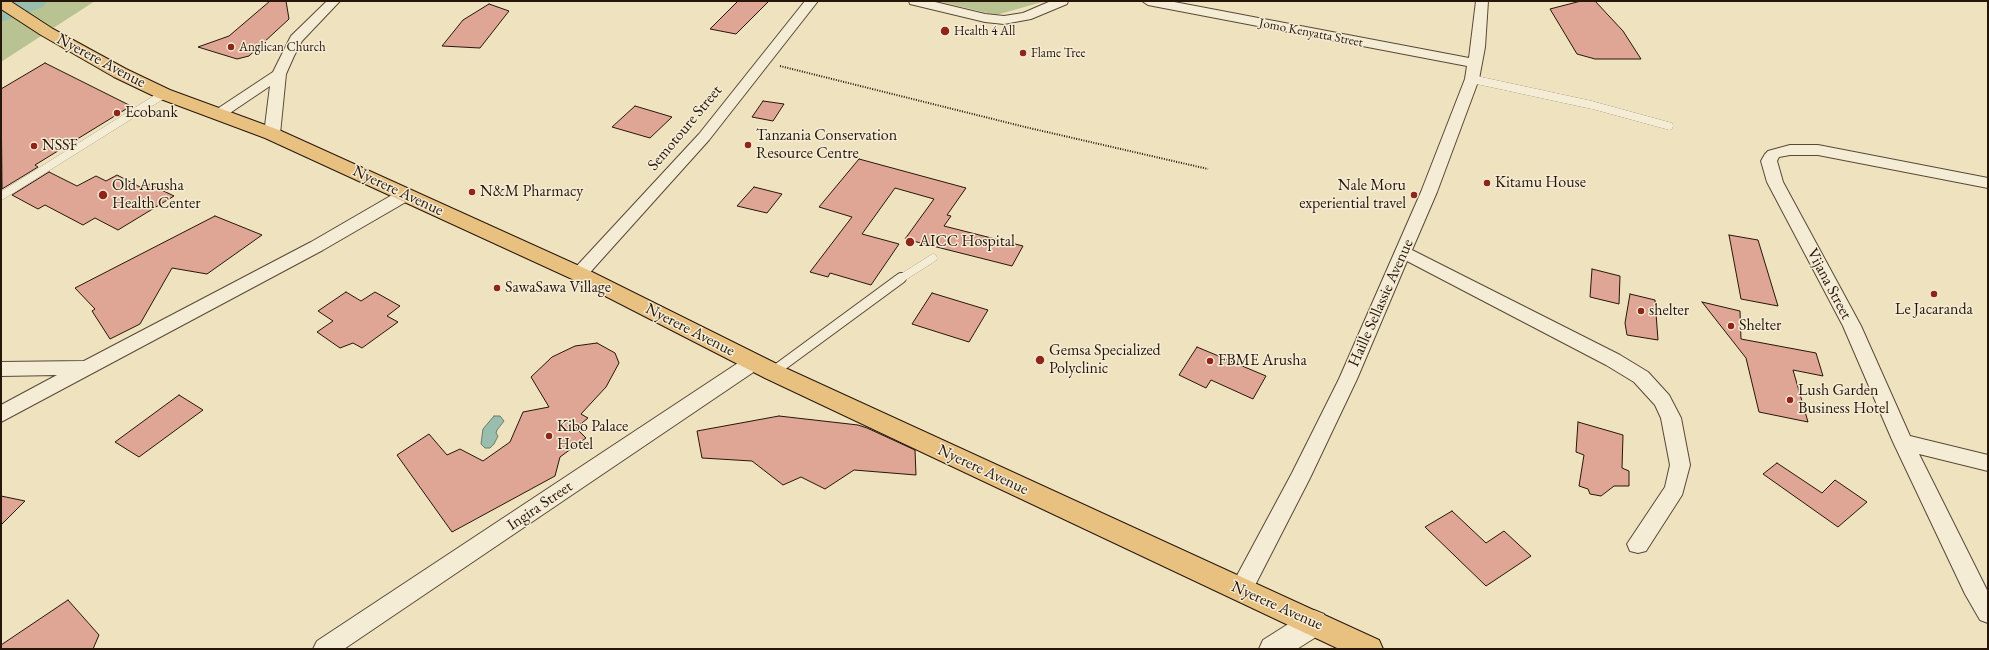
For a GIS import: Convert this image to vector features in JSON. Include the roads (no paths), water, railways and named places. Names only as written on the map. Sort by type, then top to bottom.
[{"type":"main road","name":"Nyerere Avenue","points":[[7,6],[47,32],[120,73],[164,94],[272,134],[580,274],[763,367],[1369,649]]},
{"type":"street","points":[[272,134],[279,74],[286,56],[296,39],[334,1]]},
{"type":"street","name":"Semotoure Street","points":[[580,274],[704,137],[764,62],[792,24],[812,1]]},
{"type":"street","points":[[915,1],[986,18],[1004,20],[1026,16],[1062,1]]},
{"type":"street","name":"Jomo Kenyatta Street","points":[[1148,1],[1474,71]]},
{"type":"street","name":"Haille Sellassie Avenue","points":[[1241,590],[1300,478],[1348,379],[1429,192],[1474,71],[1482,1]]},
{"type":"street","points":[[219,114],[279,74]]},
{"type":"street","name":"Vijana Street","points":[[1988,183],[1818,150],[1790,150],[1773,154],[1769,160],[1774,182],[1852,326],[1903,442],[1973,587],[1988,613]]},
{"type":"street","points":[[1,414],[317,246],[405,195]]},
{"type":"street","points":[[1403,252],[1613,360],[1641,377],[1662,400],[1671,418],[1680,465],[1675,489],[1638,544]]},
{"type":"street","name":"Ingira Street","points":[[325,649],[763,367]]},
{"type":"street","points":[[1,369],[86,368]]},
{"type":"street","points":[[1903,442],[1988,463]]},
{"type":"street","points":[[1273,649],[1314,623]]},
{"type":"lane","points":[[1474,71],[1669,126]]},
{"type":"lane","points":[[1,196],[164,94]]},
{"type":"lane","points":[[763,367],[915,268],[933,258]]},
{"type":"waterway","points":[[1,14],[33,1]]},
{"type":"place","name":"Health 4 All","points":[[945,31]]},
{"type":"place","name":"Anglican Church","points":[[231,47]]},
{"type":"place","name":"Flame Tree","points":[[1023,53]]},
{"type":"place","name":"Ecobank","points":[[117,113]]},
{"type":"place","name":"Tanzania Conservation Resource Centre","points":[[748,145]]},
{"type":"place","name":"NSSF","points":[[34,146]]},
{"type":"place","name":"Kitamu House","points":[[1487,183]]},
{"type":"place","name":"N&M Pharmacy","points":[[472,192]]},
{"type":"place","name":"Old Arusha Health Center","points":[[103,195]]},
{"type":"place","name":"Nale Moru experiential travel","points":[[1414,195]]},
{"type":"place","name":"AICC Hospital","points":[[910,242]]},
{"type":"place","name":"SawaSawa Village","points":[[497,288]]},
{"type":"place","name":"Le Jacaranda","points":[[1934,294]]},
{"type":"place","name":"shelter","points":[[1641,311]]},
{"type":"place","name":"Shelter","points":[[1731,326]]},
{"type":"place","name":"Gemsa Specialized Polyclinic","points":[[1040,360]]},
{"type":"place","name":"FBME Arusha","points":[[1210,361]]},
{"type":"place","name":"Lush Garden Business Hotel","points":[[1790,400]]},
{"type":"place","name":"Kibo Palace Hotel","points":[[549,436]]}]
